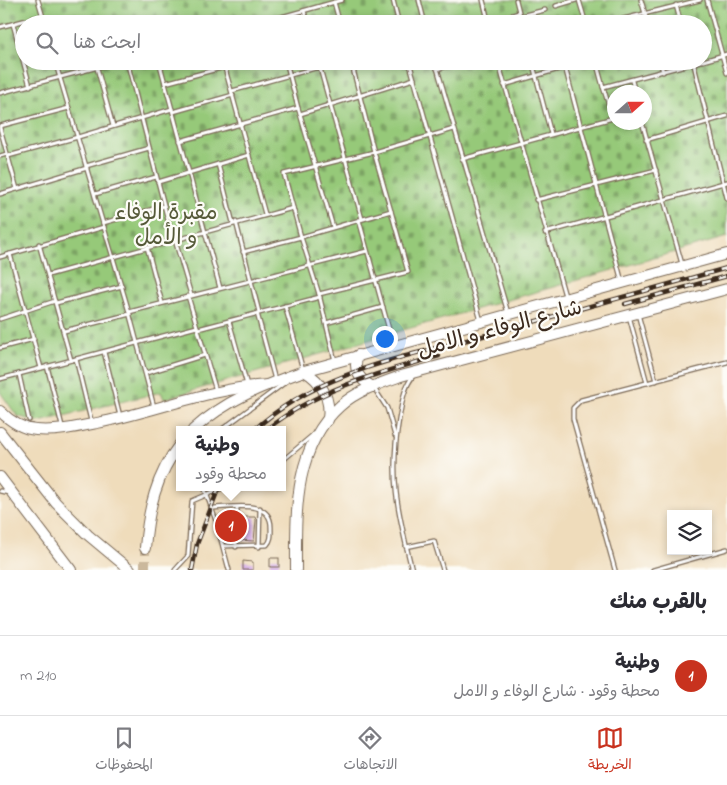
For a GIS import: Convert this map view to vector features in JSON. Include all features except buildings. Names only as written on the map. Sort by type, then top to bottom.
[{"type":"main road","name":"شارع الوفاء و الامل","points":[[198,426],[222,407],[271,383],[304,371],[508,313],[727,254]]},
{"type":"main road","name":"شارع الوفاء و الامل","points":[[296,570],[298,489],[306,460],[322,429],[341,405],[373,387],[416,372],[727,288]]},
{"type":"main road","points":[[358,355],[356,367],[358,375],[363,382],[373,387]]},
{"type":"main road","points":[[304,371],[324,391],[329,408],[328,420]]},
{"type":"main road","points":[[0,411],[14,422],[30,429],[63,429],[155,410],[216,391],[271,383]]},
{"type":"main road","points":[[0,432],[56,503],[88,535],[130,570]]},
{"type":"main road","points":[[145,548],[148,519],[155,490],[167,463],[176,450]]},
{"type":"main road","points":[[0,477],[71,570]]},
{"type":"lane","points":[[38,0],[42,15]]},
{"type":"lane","points":[[288,15],[342,0]]},
{"type":"lane","points":[[393,0],[397,15]]},
{"type":"lane","points":[[419,0],[423,15]]},
{"type":"lane","points":[[484,0],[487,15]]},
{"type":"lane","points":[[516,0],[520,15],[544,10]]},
{"type":"lane","points":[[556,6],[578,0],[583,15]]},
{"type":"lane","points":[[641,0],[645,15]]},
{"type":"lane","points":[[634,15],[700,0]]},
{"type":"lane","points":[[707,0],[711,15]]},
{"type":"lane","points":[[334,2],[338,15]]},
{"type":"lane","points":[[676,5],[679,15]]},
{"type":"lane","points":[[304,10],[305,15]]},
{"type":"lane","points":[[712,18],[727,73]]},
{"type":"lane","points":[[0,28],[14,24],[15,28]]},
{"type":"lane","points":[[712,58],[727,54]]},
{"type":"lane","points":[[26,70],[30,86]]},
{"type":"lane","points":[[58,70],[130,313],[155,410]]},
{"type":"lane","points":[[0,86],[1,92],[90,70]]},
{"type":"lane","points":[[98,70],[112,126]]},
{"type":"lane","points":[[129,70],[156,177],[216,391]]},
{"type":"lane","points":[[161,70],[220,288]]},
{"type":"lane","points":[[165,83],[214,70]]},
{"type":"lane","points":[[226,70],[265,214]]},
{"type":"lane","points":[[288,70],[333,226]]},
{"type":"lane","points":[[0,156],[78,137],[141,117],[172,110],[310,70]]},
{"type":"lane","points":[[321,70],[346,159],[367,251],[393,345]]},
{"type":"lane","points":[[0,379],[229,321],[408,272],[353,70]]},
{"type":"lane","points":[[412,70],[481,321]]},
{"type":"lane","points":[[437,70],[508,313]]},
{"type":"lane","points":[[500,70],[565,298]]},
{"type":"lane","points":[[534,70],[551,134]]},
{"type":"lane","points":[[504,85],[555,70]]},
{"type":"lane","points":[[566,70],[622,282]]},
{"type":"lane","points":[[598,70],[607,98]]},
{"type":"lane","points":[[603,87],[669,70]]},
{"type":"lane","points":[[695,70],[727,198]]},
{"type":"lane","points":[[300,114],[414,79]]},
{"type":"lane","points":[[632,80],[633,85]]},
{"type":"lane","points":[[17,189],[0,127],[69,108]]},
{"type":"lane","points":[[180,141],[298,108]]},
{"type":"lane","points":[[646,140],[727,116]]},
{"type":"lane","points":[[462,159],[607,120]]},
{"type":"lane","points":[[336,362],[320,296],[301,237],[284,174],[374,152],[454,129]]},
{"type":"lane","points":[[644,130],[683,266]]},
{"type":"lane","points":[[0,194],[149,148]]},
{"type":"lane","points":[[158,182],[249,155]]},
{"type":"lane","points":[[218,164],[244,252],[271,383]]},
{"type":"lane","points":[[536,200],[656,170]]},
{"type":"lane","points":[[94,194],[156,177]]},
{"type":"lane","points":[[545,233],[727,182]]},
{"type":"lane","points":[[0,257],[164,206]]},
{"type":"lane","points":[[48,275],[265,214],[293,208]]},
{"type":"lane","points":[[244,252],[391,211]]},
{"type":"lane","points":[[39,244],[92,424]]},
{"type":"lane","points":[[147,247],[162,303]]},
{"type":"lane","points":[[64,331],[189,295],[367,251]]},
{"type":"lane","points":[[10,254],[41,368]]},
{"type":"lane","points":[[0,319],[26,310],[122,286]]},
{"type":"lane","points":[[285,306],[304,371]]},
{"type":"lane","points":[[326,323],[383,307]]},
{"type":"lane","points":[[634,314],[656,380]]},
{"type":"lane","points":[[634,314],[647,383]]},
{"type":"lane","points":[[229,321],[248,386]]},
{"type":"lane","points":[[0,348],[34,340]]},
{"type":"lane","points":[[104,352],[121,418]]},
{"type":"lane","points":[[146,373],[205,355]]},
{"type":"lane","points":[[615,570],[572,412],[580,400],[727,362]]},
{"type":"lane","points":[[47,366],[63,429]]},
{"type":"lane","points":[[412,570],[394,486],[396,439],[405,390],[416,372]]},
{"type":"lane","points":[[19,374],[29,420]]},
{"type":"lane","points":[[227,426],[276,391],[292,375]]},
{"type":"lane","points":[[373,387],[387,408],[396,439]]},
{"type":"lane","points":[[286,457],[306,439],[322,429]]},
{"type":"lane","points":[[0,491],[12,494]]},
{"type":"lane","points":[[205,491],[212,508],[228,570]]},
{"type":"lane","points":[[175,570],[188,556],[191,503],[217,491]]},
{"type":"lane","points":[[212,508],[260,508],[269,517],[271,538],[266,545],[259,547],[222,546]]},
{"type":"lane","points":[[236,546],[237,508]]},
{"type":"lane","points":[[259,547],[260,508]]},
{"type":"lane","points":[[406,547],[434,542],[443,570]]},
{"type":"lane","points":[[654,570],[727,549]]},
{"type":"green space","name":"مقبرة الوفاء و الأمل","points":[[0,0],[727,0],[727,237],[164,399],[161,392],[39,422],[17,416],[0,392]]},
{"type":"tunnel","points":[[145,548],[145,570]]},
{"type":"railway","points":[[259,426],[279,410],[306,393],[335,379],[366,368],[727,268]]},
{"type":"railway","points":[[625,304],[727,276]]},
{"type":"railway","points":[[272,426],[327,393],[371,376],[439,356]]},
{"type":"railway","points":[[192,570],[197,544],[217,491]]},
{"type":"place","name":"وطنية","points":[[231,526]]}]
